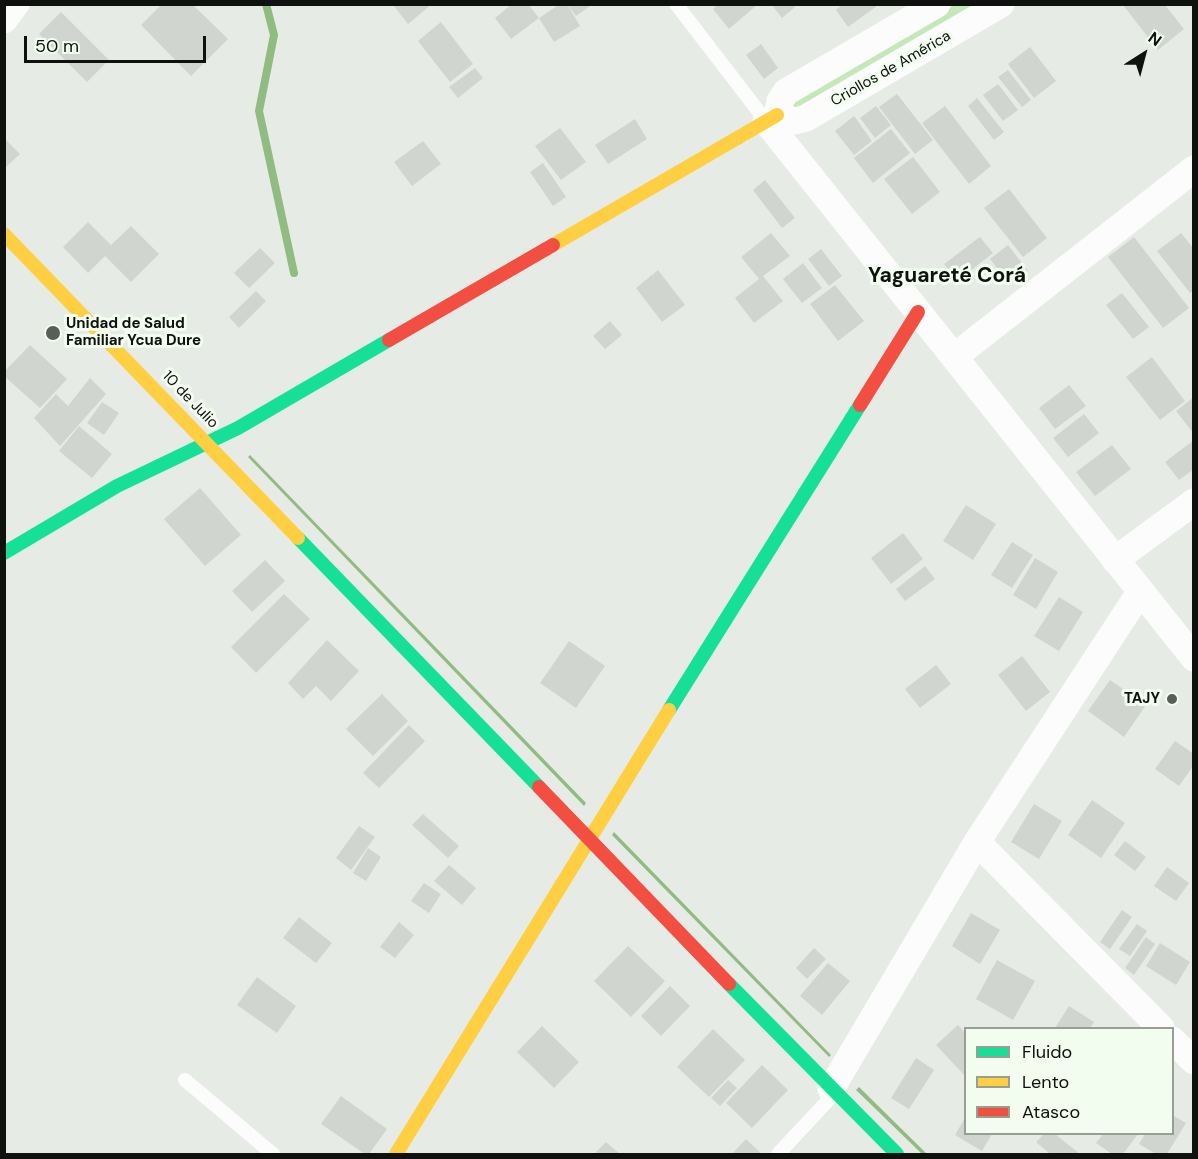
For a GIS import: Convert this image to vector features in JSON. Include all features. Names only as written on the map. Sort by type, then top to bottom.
[{"type":"street","points":[[4,20],[16,4]]},
{"type":"street","points":[[4,553],[117,486],[238,428],[772,118],[786,92],[937,4]]},
{"type":"street","name":"Criollos de América","points":[[772,118],[795,121],[806,118],[1001,4]]},
{"type":"street","points":[[772,118],[918,312],[1194,658]]},
{"type":"street","points":[[954,357],[1194,169]]},
{"type":"street","name":"10 de Julio","points":[[4,234],[897,1155]]},
{"type":"street","points":[[396,1155],[589,838],[918,312]]},
{"type":"street","points":[[1115,560],[1194,502]]},
{"type":"street","points":[[833,1091],[977,842],[1140,592]]},
{"type":"street","points":[[977,842],[1159,1027]]},
{"type":"street","points":[[1174,1041],[1194,1061]]},
{"type":"lane","points":[[676,4],[772,118]]},
{"type":"lane","points":[[185,1080],[273,1155]]},
{"type":"lane","points":[[778,1155],[833,1091]]},
{"type":"shaded area","points":[[955,5],[982,5],[802,109],[794,107],[792,103],[796,97]]},
{"type":"shaded area","points":[[250,455],[586,803],[584,806],[248,457]]},
{"type":"shaded area","points":[[614,832],[831,1055],[829,1057],[612,835]]},
{"type":"shaded area","points":[[859,1087],[927,1154],[922,1154],[856,1090]]},
{"type":"building","points":[[162,4],[192,4],[228,39],[191,76],[141,25]]},
{"type":"building","points":[[396,4],[432,4],[408,24],[394,6]]},
{"type":"building","points":[[512,4],[528,4],[539,18],[511,39],[495,18]]},
{"type":"building","points":[[560,4],[567,4],[580,26],[554,42],[539,18]]},
{"type":"building","points":[[567,4],[593,4],[576,16]]},
{"type":"building","points":[[718,4],[758,4],[729,29],[713,9]]},
{"type":"building","points":[[771,4],[794,4],[795,7],[782,18]]},
{"type":"building","points":[[843,4],[876,4],[877,6],[848,27],[836,10]]},
{"type":"building","points":[[1123,5],[1165,5],[1184,29],[1158,50]]},
{"type":"building","points":[[61,12],[109,60],[87,82],[39,34]]},
{"type":"building","points":[[441,22],[473,64],[450,82],[418,41]]},
{"type":"building","points":[[761,44],[778,68],[764,79],[746,55]]},
{"type":"building","points":[[1030,47],[1056,81],[1034,98],[1008,64]]},
{"type":"building","points":[[475,68],[483,78],[458,98],[449,87]]},
{"type":"building","points":[[1008,70],[1031,100],[1022,107],[998,77]]},
{"type":"building","points":[[998,84],[1018,110],[1003,121],[983,95]]},
{"type":"building","points":[[897,94],[933,140],[915,154],[879,107]]},
{"type":"building","points":[[977,98],[1004,132],[994,140],[968,106]]},
{"type":"building","points":[[876,106],[891,125],[875,138],[860,118]]},
{"type":"building","points":[[945,106],[991,166],[969,184],[922,123]]},
{"type":"building","points":[[854,116],[872,141],[854,155],[835,131]]},
{"type":"building","points":[[635,119],[647,139],[608,164],[595,145]]},
{"type":"building","points":[[560,128],[586,162],[561,180],[535,146]]},
{"type":"building","points":[[891,129],[910,153],[873,183],[854,158]]},
{"type":"building","points":[[4,138],[20,154],[4,169]]},
{"type":"building","points":[[423,141],[441,164],[412,186],[394,162]]},
{"type":"building","points":[[913,157],[940,192],[912,214],[884,179]]},
{"type":"building","points":[[543,163],[566,197],[553,206],[530,172]]},
{"type":"building","points":[[765,180],[795,218],[782,228],[753,190]]},
{"type":"building","points":[[1009,189],[1047,238],[1023,257],[984,208]]},
{"type":"building","points":[[88,222],[111,245],[131,226],[159,254],[131,282],[105,256],[88,273],[63,247]]},
{"type":"building","points":[[771,233],[790,256],[763,276],[783,301],[754,323],[735,298],[759,279],[741,257]]},
{"type":"building","points":[[1181,233],[1194,249],[1194,290],[1190,293],[1157,251]]},
{"type":"building","points":[[980,237],[993,253],[957,281],[944,264]]},
{"type":"building","points":[[1134,237],[1189,308],[1163,328],[1108,257]]},
{"type":"building","points":[[1008,245],[1028,271],[1010,285],[990,259]]},
{"type":"building","points":[[260,248],[275,263],[249,288],[234,273]]},
{"type":"building","points":[[821,249],[842,276],[829,286],[808,259]]},
{"type":"building","points":[[803,263],[822,288],[802,303],[783,279]]},
{"type":"building","points":[[658,270],[685,305],[662,322],[636,288]]},
{"type":"building","points":[[835,285],[864,321],[838,341],[810,304]]},
{"type":"building","points":[[256,291],[266,301],[239,328],[229,317]]},
{"type":"building","points":[[1122,293],[1149,327],[1133,339],[1106,305]]},
{"type":"building","points":[[610,321],[622,335],[605,349],[593,336]]},
{"type":"building","points":[[30,345],[67,379],[40,408],[4,376],[4,372]]},
{"type":"building","points":[[1152,357],[1185,401],[1160,420],[1126,377]]},
{"type":"building","points":[[90,378],[106,394],[60,446],[34,418],[56,394],[68,406]]},
{"type":"building","points":[[1069,385],[1086,406],[1055,429],[1039,408]]},
{"type":"building","points":[[1194,397],[1194,434],[1176,411]]},
{"type":"building","points":[[102,402],[119,413],[104,435],[87,423]]},
{"type":"building","points":[[1084,414],[1099,433],[1068,457],[1053,438]]},
{"type":"building","points":[[79,426],[112,454],[92,478],[59,451]]},
{"type":"building","points":[[1194,440],[1194,469],[1179,480],[1165,462]]},
{"type":"building","points":[[1112,445],[1131,469],[1095,496],[1076,472]]},
{"type":"building","points":[[200,488],[241,535],[205,566],[164,519]]},
{"type":"building","points":[[966,505],[996,524],[973,560],[943,541]]},
{"type":"building","points":[[903,533],[923,559],[891,584],[871,558]]},
{"type":"building","points":[[1012,542],[1033,555],[1012,588],[991,575]]},
{"type":"building","points":[[1035,558],[1058,572],[1036,609],[1013,595]]},
{"type":"building","points":[[265,560],[285,581],[252,612],[232,591]]},
{"type":"building","points":[[925,566],[935,579],[905,601],[896,589]]},
{"type":"building","points":[[284,594],[310,619],[256,673],[231,647]]},
{"type":"building","points":[[1059,597],[1083,612],[1059,651],[1034,636]]},
{"type":"building","points":[[327,640],[359,671],[331,701],[316,686],[303,699],[288,683]]},
{"type":"building","points":[[569,641],[605,666],[576,708],[540,683]]},
{"type":"building","points":[[1022,656],[1050,692],[1026,711],[998,675]]},
{"type":"building","points":[[936,665],[951,684],[920,708],[905,689]]},
{"type":"building","points":[[1110,680],[1146,705],[1124,737],[1088,711]]},
{"type":"building","points":[[382,694],[408,721],[373,756],[346,729]]},
{"type":"building","points":[[409,725],[425,741],[379,788],[363,773]]},
{"type":"building","points":[[1175,741],[1194,754],[1194,765],[1179,786],[1155,769]]},
{"type":"building","points":[[1092,800],[1125,823],[1101,858],[1068,835]]},
{"type":"building","points":[[1034,804],[1062,821],[1039,859],[1011,842]]},
{"type":"building","points":[[423,814],[459,846],[448,858],[412,825]]},
{"type":"building","points":[[359,826],[375,837],[351,870],[336,858]]},
{"type":"building","points":[[1125,841],[1146,857],[1135,871],[1114,855]]},
{"type":"building","points":[[368,848],[381,857],[366,881],[353,873]]},
{"type":"building","points":[[449,865],[476,888],[462,905],[434,881]]},
{"type":"building","points":[[1167,867],[1189,883],[1176,901],[1154,886]]},
{"type":"building","points":[[424,883],[441,894],[429,913],[411,901]]},
{"type":"building","points":[[1122,910],[1132,917],[1110,949],[1100,942]]},
{"type":"building","points":[[971,913],[1000,930],[980,964],[952,946]]},
{"type":"building","points":[[299,917],[332,943],[316,963],[283,938]]},
{"type":"building","points":[[399,922],[414,935],[395,958],[380,947]]},
{"type":"building","points":[[1137,924],[1147,931],[1130,956],[1119,949]]},
{"type":"building","points":[[1146,937],[1155,944],[1134,975],[1125,968]]},
{"type":"building","points":[[1160,943],[1190,962],[1176,985],[1146,966]]},
{"type":"building","points":[[628,946],[665,981],[631,1017],[594,981]]},
{"type":"building","points":[[814,948],[826,959],[807,979],[796,968]]},
{"type":"building","points":[[997,960],[1035,981],[1013,1020],[976,999]]},
{"type":"building","points":[[828,963],[850,981],[822,1015],[800,996]]},
{"type":"building","points":[[257,977],[296,1006],[277,1033],[237,1005]]},
{"type":"building","points":[[670,986],[690,1006],[661,1036],[641,1016]]},
{"type":"building","points":[[1069,1006],[1094,1022],[1091,1027],[1056,1027]]},
{"type":"building","points":[[958,1025],[964,1032],[964,1075],[936,1045]]},
{"type":"building","points":[[542,1026],[579,1062],[554,1088],[517,1052]]},
{"type":"building","points":[[713,1029],[745,1060],[709,1097],[677,1067]]},
{"type":"building","points":[[916,1058],[934,1070],[909,1109],[891,1098]]},
{"type":"building","points":[[762,1065],[788,1090],[752,1128],[726,1103]]},
{"type":"building","points":[[728,1080],[737,1088],[720,1106],[711,1098]]},
{"type":"building","points":[[341,1096],[387,1129],[369,1154],[365,1154],[321,1124]]},
{"type":"building","points":[[1174,1116],[1186,1123],[1167,1154],[1156,1154],[1139,1144],[1144,1135],[1174,1135]]},
{"type":"building","points":[[964,1119],[964,1135],[991,1135],[982,1151],[955,1135]]},
{"type":"building","points":[[1043,1135],[1056,1135],[1080,1154],[1050,1154],[1036,1142]]},
{"type":"building","points":[[1102,1135],[1137,1135],[1123,1154],[1112,1154],[1096,1143]]},
{"type":"building","points":[[746,1139],[762,1154],[732,1154]]},
{"type":"building","points":[[606,1142],[620,1154],[594,1154]]},
{"type":"waterway","points":[[266,4],[274,35],[259,111],[294,273]]},
{"type":"traffic: fast","points":[[4,553],[117,486],[238,428],[389,340]]},
{"type":"traffic: fast","points":[[669,710],[860,405]]},
{"type":"traffic: fast","points":[[298,538],[539,787]]},
{"type":"traffic: fast","points":[[729,984],[897,1154]]},
{"type":"traffic: slow","points":[[553,245],[777,115]]},
{"type":"traffic: slow","points":[[4,234],[298,538]]},
{"type":"traffic: slow","points":[[396,1154],[669,710]]},
{"type":"traffic: jam","points":[[389,340],[553,245]]},
{"type":"traffic: jam","points":[[860,405],[918,312]]},
{"type":"traffic: jam","points":[[539,787],[729,984]]},
{"type":"place","name":"Unidad de Salud Familiar Ycua Dure","points":[[53,333]]},
{"type":"place","name":"TAJY","points":[[1172,699]]},
{"type":"district","name":"Yaguareté Corá","points":[[947,276]]}]
